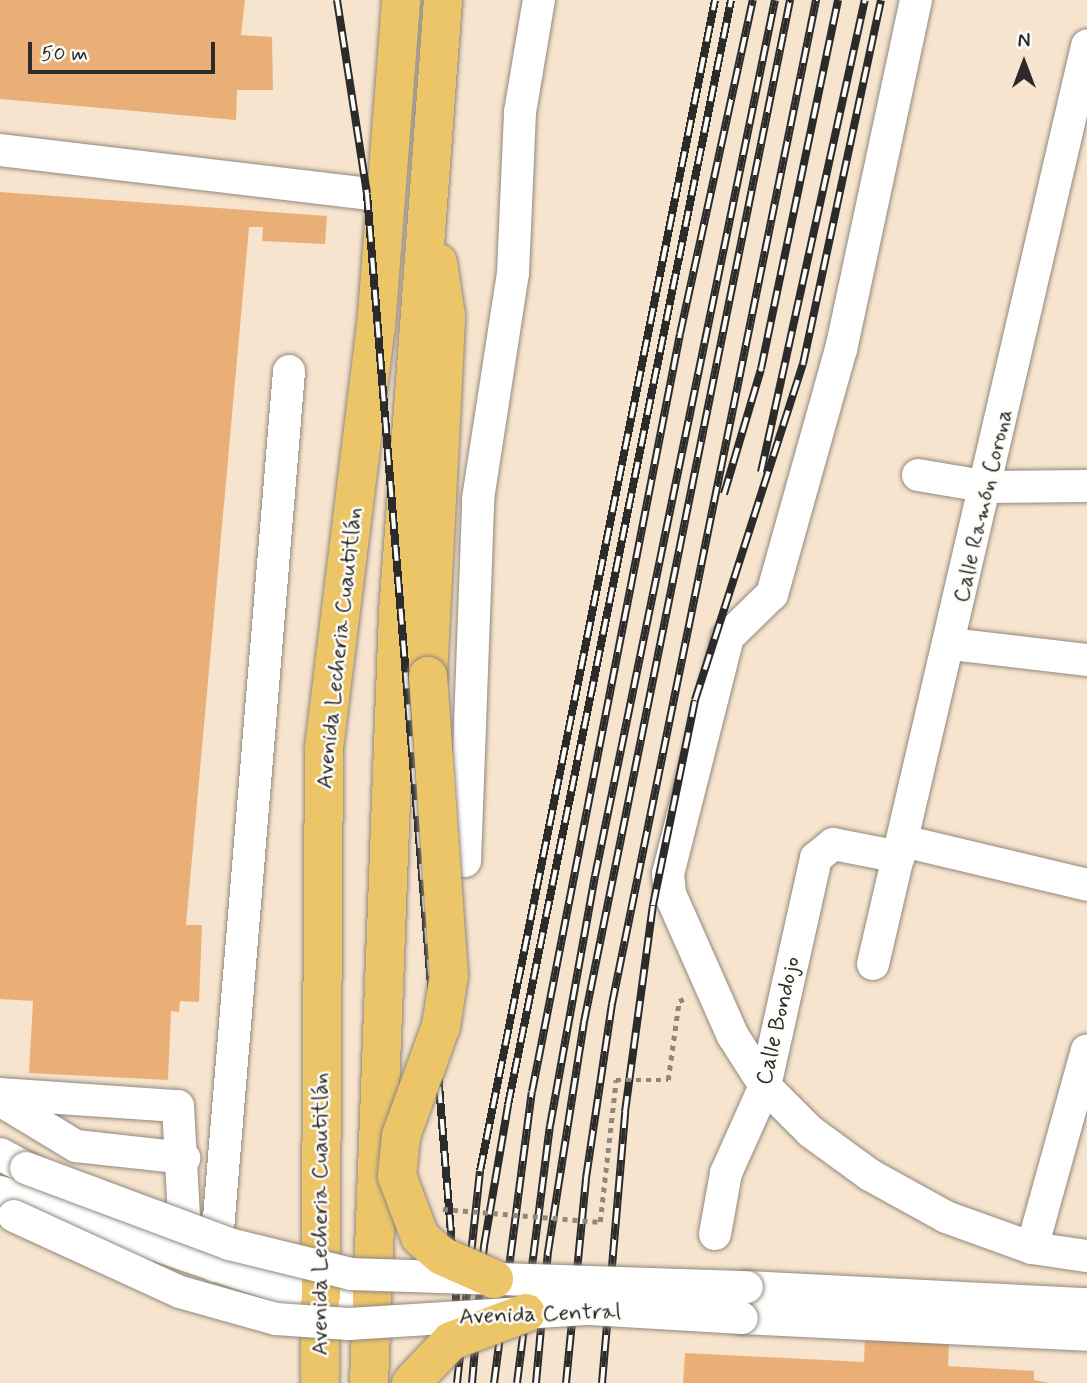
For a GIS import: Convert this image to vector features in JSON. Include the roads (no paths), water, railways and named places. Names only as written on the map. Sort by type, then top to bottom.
[{"type":"main road","name":"Avenida Lecheria Cuautitlán","points":[[320,1383],[324,748],[386,196],[401,0]]},
{"type":"main road","points":[[369,1383],[398,613],[443,0]]},
{"type":"main road","points":[[429,201],[446,316],[428,676],[449,975],[441,1026],[401,1136],[397,1176],[420,1237],[442,1256],[494,1279]]},
{"type":"main road","points":[[411,1383],[451,1341],[526,1313]]},
{"type":"street","points":[[466,861],[478,499],[513,273],[520,112],[539,0]]},
{"type":"street","points":[[916,0],[841,349],[772,594],[728,637],[668,874],[675,916],[709,987],[765,1086],[811,1132],[870,1175],[946,1217],[1032,1248],[1087,1256]]},
{"type":"street","name":"Calle Ramón Corona","points":[[873,964],[989,487],[1086,56]]},
{"type":"street","points":[[0,150],[386,196]]},
{"type":"street","points":[[201,1261],[289,371]]},
{"type":"street","points":[[918,475],[989,487],[1085,477]]},
{"type":"street","points":[[951,643],[1087,660]]},
{"type":"street","name":"Calle Bondojo","points":[[715,1234],[726,1173],[765,1086],[816,858],[824,847],[901,849]]},
{"type":"street","points":[[901,849],[1087,885]]},
{"type":"street","points":[[1032,1248],[1087,1050]]},
{"type":"street","points":[[0,1094],[178,1106],[201,1261]]},
{"type":"street","points":[[0,1100],[76,1146],[184,1158]]},
{"type":"street","name":"Avenida Central","points":[[13,1161],[291,1263],[351,1274],[747,1287],[1087,1304]]},
{"type":"street","points":[[5,1206],[201,1261],[320,1301],[370,1305]]},
{"type":"street","name":"Avenida Central","points":[[5,1206],[180,1292],[276,1320],[349,1324],[590,1309],[1087,1335]]},
{"type":"railway","points":[[337,0],[367,194],[457,1307]]},
{"type":"railway","points":[[457,1383],[480,1171],[715,0]]},
{"type":"railway","points":[[472,1383],[484,1246],[508,1105],[731,0]]},
{"type":"railway","points":[[494,1383],[532,1092],[680,334],[753,0]]},
{"type":"railway","points":[[517,1383],[550,1126],[595,876],[775,0]]},
{"type":"railway","points":[[536,1383],[548,1252],[584,1022],[790,0]]},
{"type":"railway","points":[[566,1383],[586,1178],[612,1004],[816,0]]},
{"type":"railway","points":[[724,494],[761,369],[838,0]]},
{"type":"railway","points":[[761,472],[865,0]]},
{"type":"railway","points":[[602,1383],[625,1112],[653,905],[695,700],[803,364],[881,0]]}]
